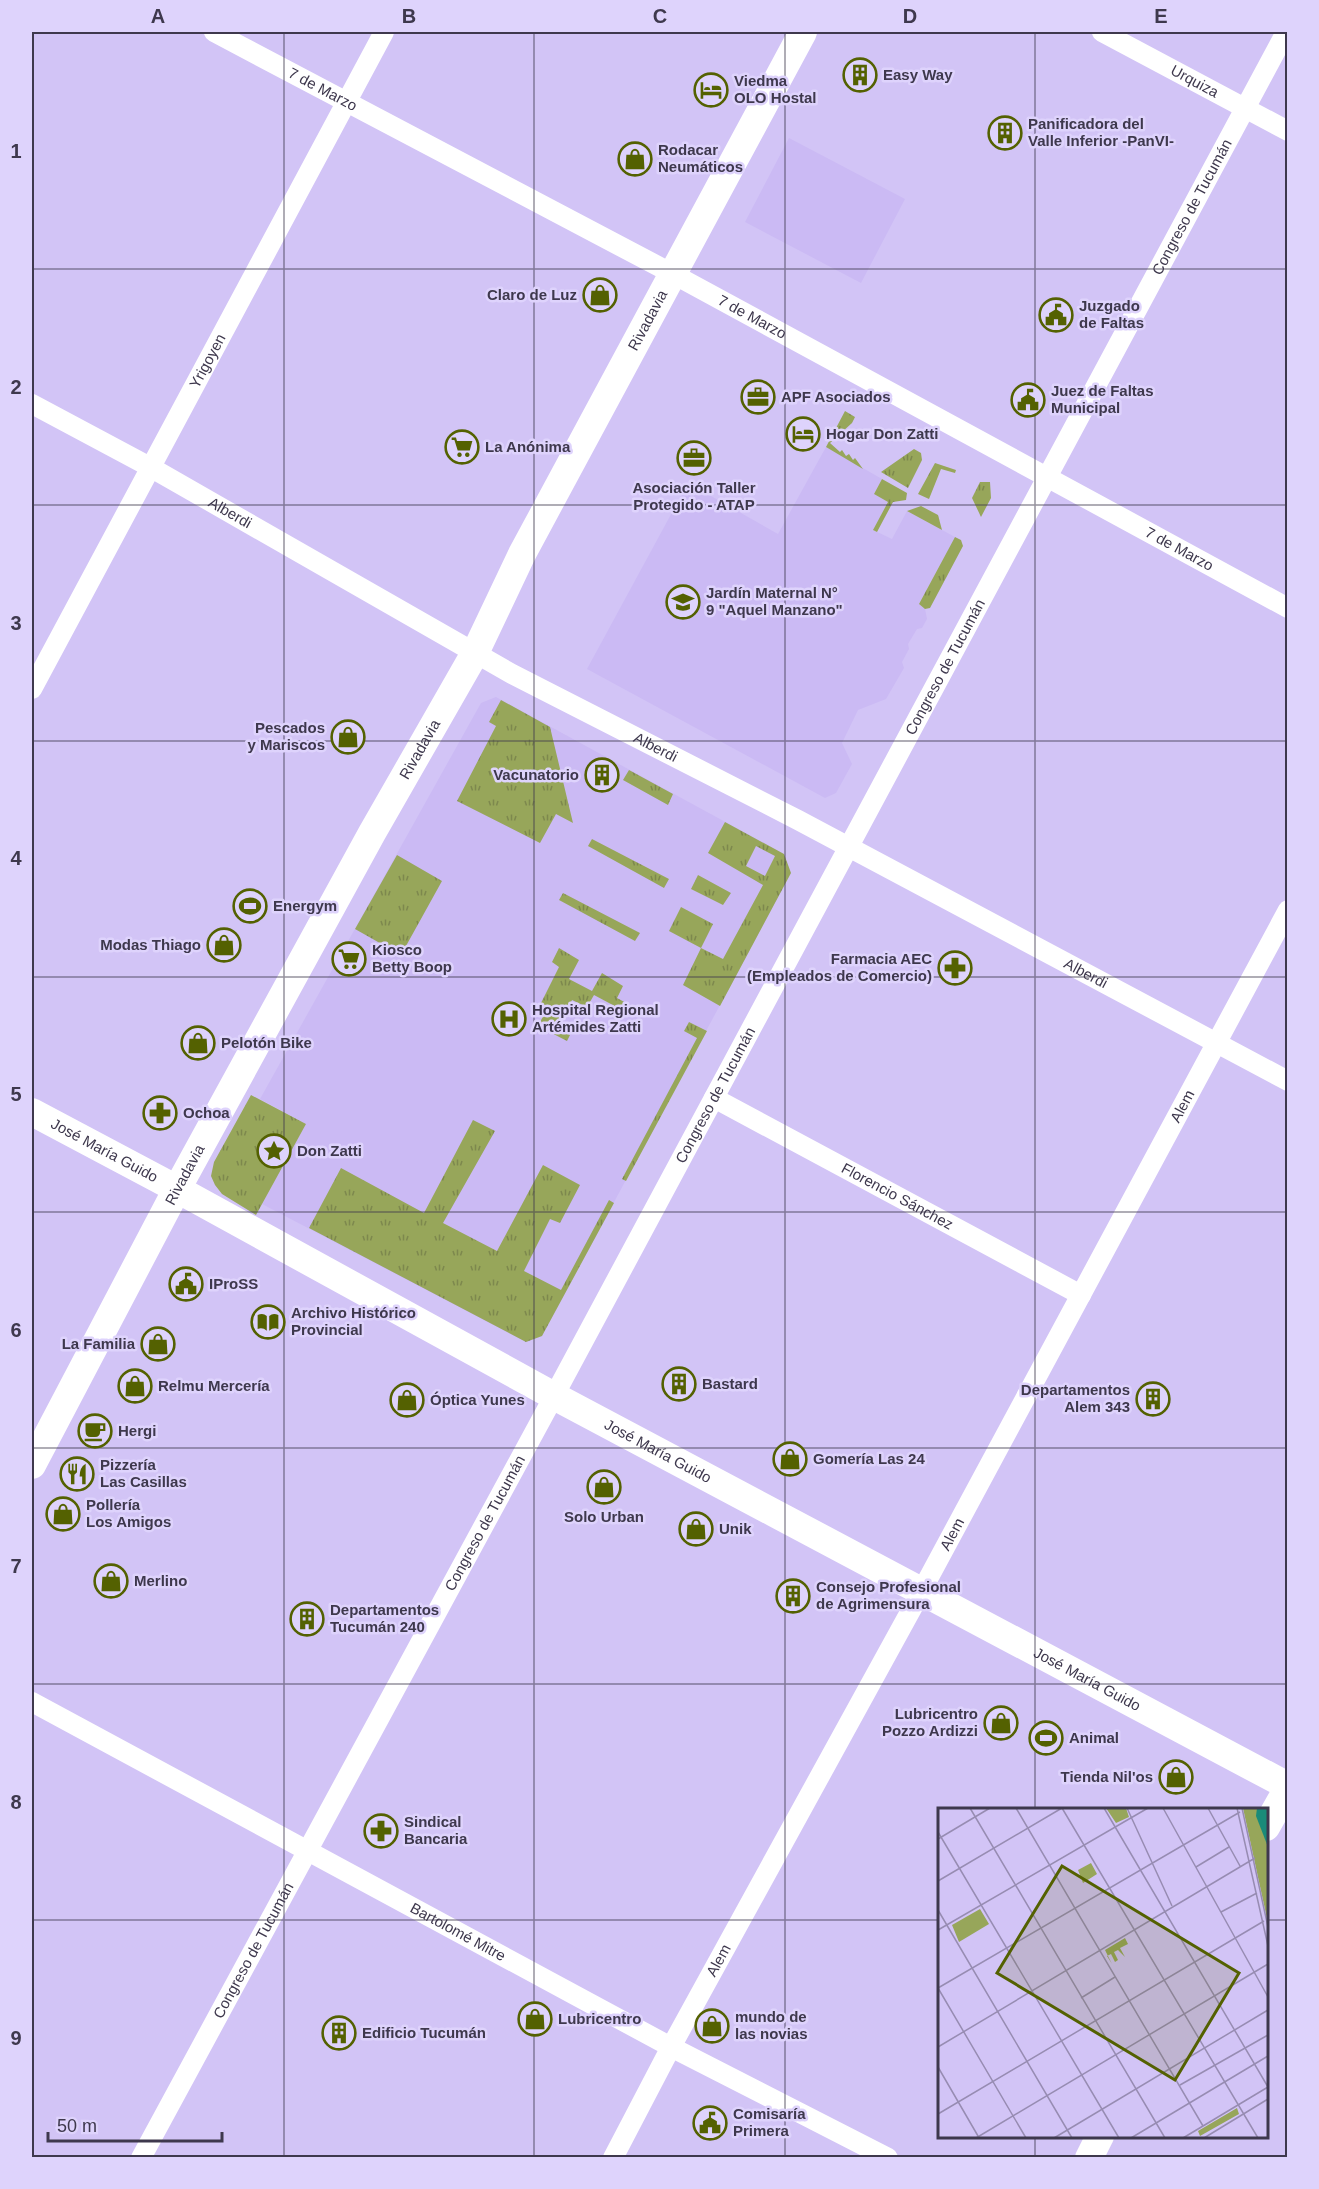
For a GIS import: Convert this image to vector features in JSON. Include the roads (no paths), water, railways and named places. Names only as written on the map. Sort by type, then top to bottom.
[{"type":"main road","name":"Rivadavia","points":[[32,1465],[177,1189],[372,833],[475,653],[522,554],[803,32]]},
{"type":"main road","name":"José María Guido","points":[[32,1112],[554,1396],[1287,1787]]},
{"type":"main road","points":[[1268,1823],[1287,1787]]},
{"type":"main road","points":[[1089,2157],[1099,2138]]},
{"type":"street","name":"7 de Marzo","points":[[214,32],[673,274],[1287,608]]},
{"type":"street","name":"Yrigoyen","points":[[32,690],[384,32]]},
{"type":"street","name":"Urquiza","points":[[1102,32],[1287,131]]},
{"type":"street","name":"Congreso de Tucumán","points":[[141,2157],[554,1396],[1286,32]]},
{"type":"street","name":"Alberdi","points":[[32,404],[150,467],[475,653],[848,847],[1287,1081]]},
{"type":"street","name":"Alem","points":[[613,2157],[921,1592],[1287,910]]},
{"type":"street","name":"Florencio Sánchez","points":[[714,1098],[1081,1295]]},
{"type":"street","name":"Bartolomé Mitre","points":[[32,1701],[671,2047],[888,2157]]},
{"type":"place","name":"Easy Way","points":[[860,75]]},
{"type":"place","name":"Viedma OLO Hostal","points":[[711,90]]},
{"type":"place","name":"Panificadora del Valle Inferior -PanVI-","points":[[1005,133]]},
{"type":"place","name":"Rodacar Neumáticos","points":[[635,159]]},
{"type":"place","name":"Claro de Luz","points":[[600,295]]},
{"type":"place","name":"Juzgado de Faltas","points":[[1056,315]]},
{"type":"place","name":"APF Asociados","points":[[758,397]]},
{"type":"place","name":"Juez de Faltas Municipal","points":[[1028,400]]},
{"type":"place","name":"Hogar Don Zatti","points":[[803,434]]},
{"type":"place","name":"La Anónima","points":[[462,447]]},
{"type":"place","name":"Asociación Taller Protegido - ATAP","points":[[694,458]]},
{"type":"place","name":"Jardín Maternal N° 9 \"Aquel Manzano\"","points":[[683,602]]},
{"type":"place","name":"Pescados y Mariscos","points":[[348,737]]},
{"type":"place","name":"Vacunatorio","points":[[602,775]]},
{"type":"place","name":"Energym","points":[[250,906]]},
{"type":"place","name":"Modas Thiago","points":[[224,945]]},
{"type":"place","name":"Kiosco Betty Boop","points":[[349,959]]},
{"type":"place","name":"Farmacia AEC (Empleados de Comercio)","points":[[955,968]]},
{"type":"place","name":"Hospital Regional Artémides Zatti","points":[[509,1019]]},
{"type":"place","name":"Pelotón Bike","points":[[198,1043]]},
{"type":"place","name":"Ochoa","points":[[160,1113]]},
{"type":"place","name":"Don Zatti","points":[[274,1151]]},
{"type":"place","name":"IProSS","points":[[186,1284]]},
{"type":"place","name":"Archivo Histórico Provincial","points":[[268,1322]]},
{"type":"place","name":"La Familia","points":[[158,1344]]},
{"type":"place","name":"Bastard","points":[[679,1384]]},
{"type":"place","name":"Relmu Mercería","points":[[135,1386]]},
{"type":"place","name":"Departamentos Alem 343","points":[[1153,1399]]},
{"type":"place","name":"Óptica Yunes","points":[[407,1400]]},
{"type":"place","name":"Hergi","points":[[95,1431]]},
{"type":"place","name":"Gomería Las 24","points":[[790,1459]]},
{"type":"place","name":"Pizzería Las Casillas","points":[[77,1474]]},
{"type":"place","name":"Solo Urban","points":[[604,1487]]},
{"type":"place","name":"Pollería Los Amigos","points":[[63,1514]]},
{"type":"place","name":"Unik","points":[[696,1529]]},
{"type":"place","name":"Merlino","points":[[111,1581]]},
{"type":"place","name":"Consejo Profesional de Agrimensura","points":[[793,1596]]},
{"type":"place","name":"Departamentos Tucumán 240","points":[[307,1619]]},
{"type":"place","name":"Lubricentro Pozzo Ardizzi","points":[[1001,1723]]},
{"type":"place","name":"Animal","points":[[1046,1738]]},
{"type":"place","name":"Tienda Nil'os","points":[[1176,1777]]},
{"type":"place","name":"Sindical Bancaria","points":[[381,1831]]},
{"type":"place","name":"Lubricentro","points":[[535,2019]]},
{"type":"place","name":"mundo de las novias","points":[[712,2026]]},
{"type":"place","name":"Edificio Tucumán","points":[[339,2033]]},
{"type":"place","name":"Comisaría Primera","points":[[710,2123]]}]
